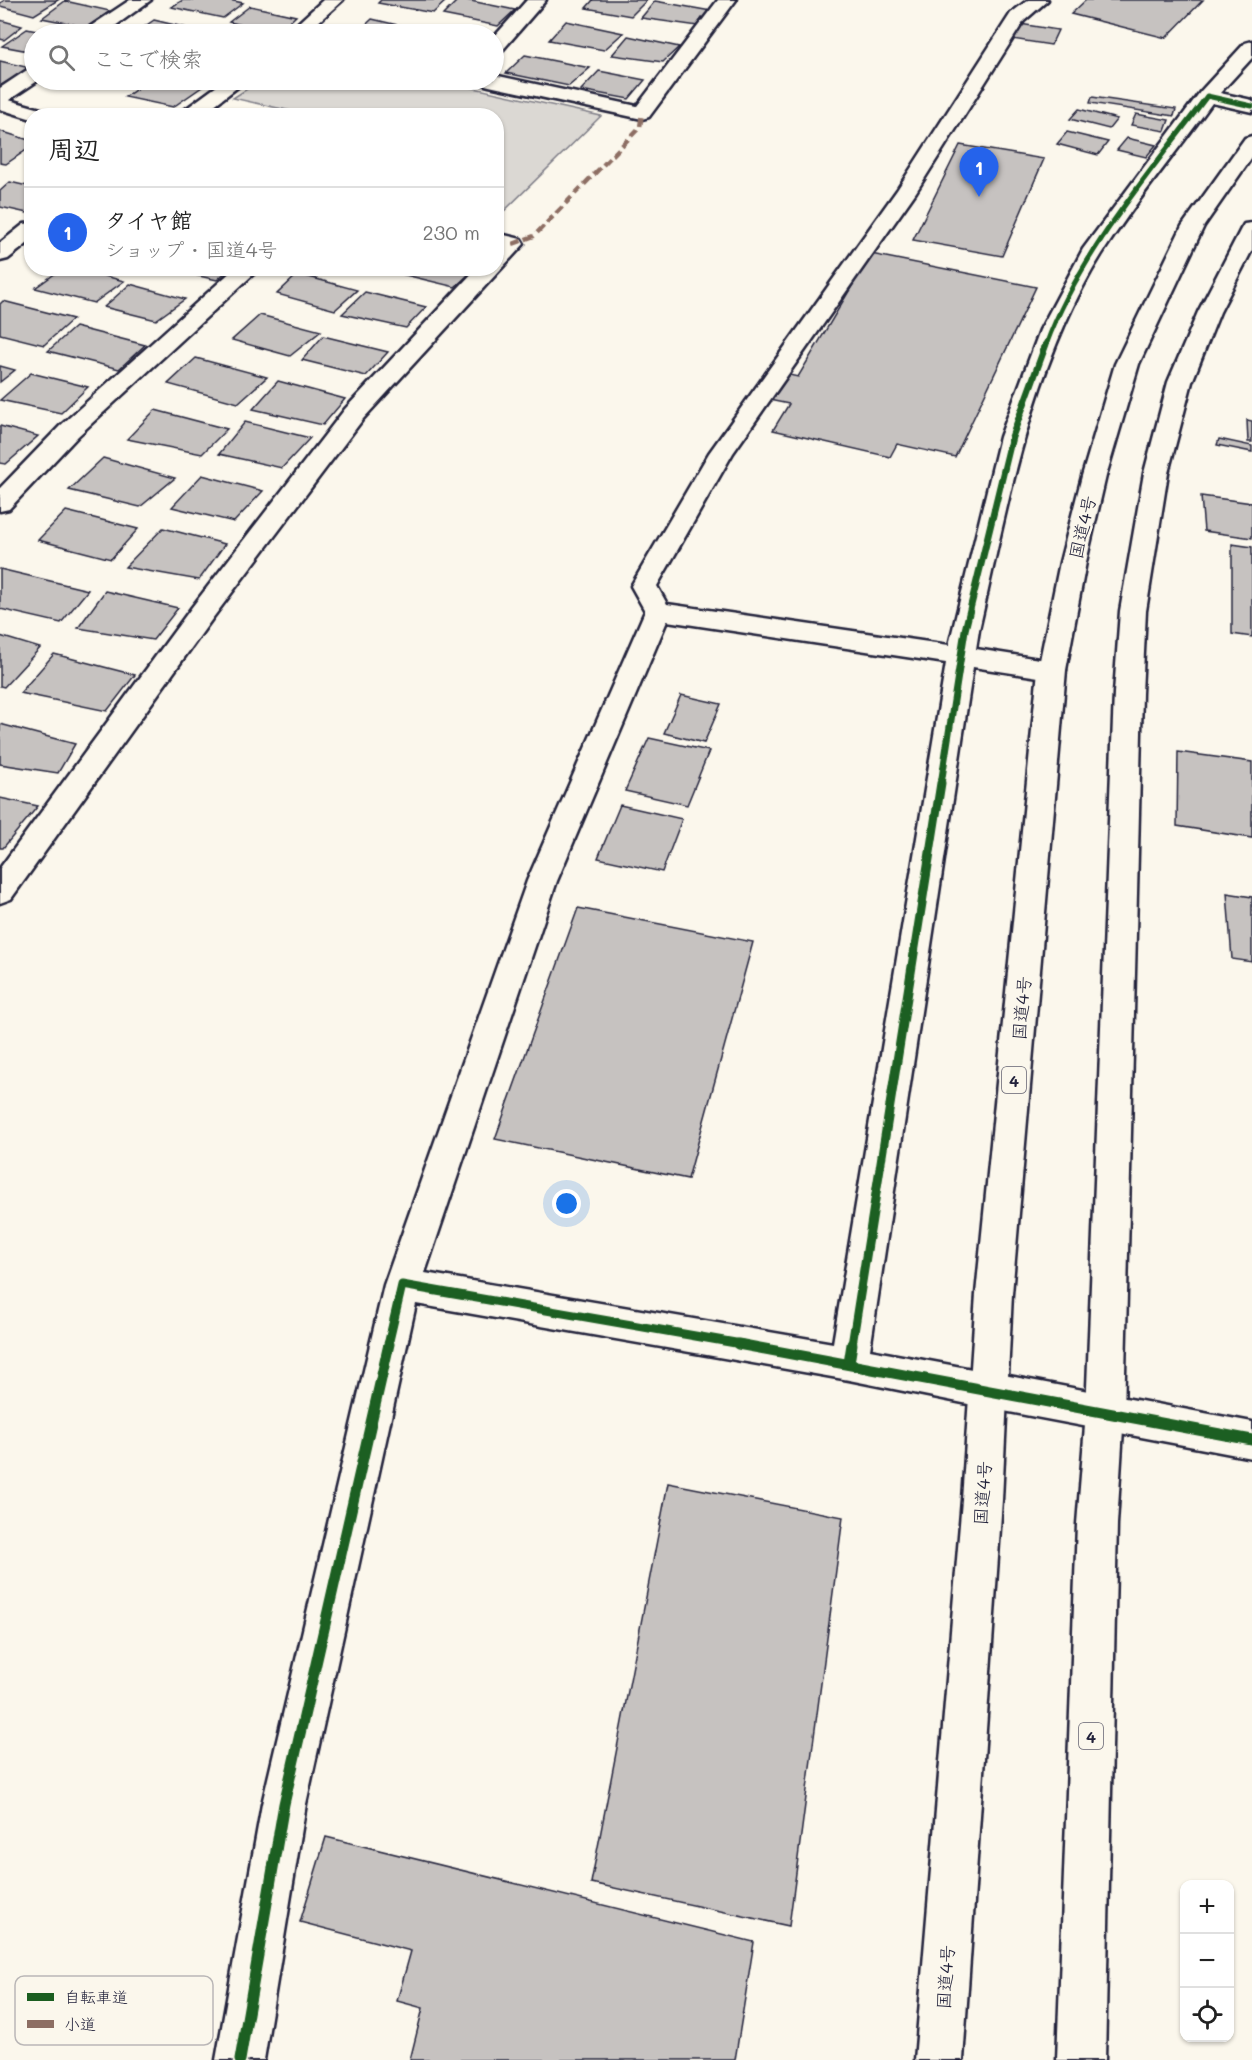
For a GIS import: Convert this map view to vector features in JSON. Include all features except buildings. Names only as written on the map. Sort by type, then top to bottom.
[{"type":"main road","points":[[107,24],[142,0]]},
{"type":"main road","points":[[307,24],[334,0]]},
{"type":"main road","points":[[504,37],[537,0]]},
{"type":"main road","points":[[504,83],[642,113],[727,0]]},
{"type":"main road","points":[[657,611],[644,586],[721,453],[906,192],[1017,17],[1039,0]]},
{"type":"main road","points":[[849,1363],[961,656],[978,569],[1012,437],[1051,330],[1091,254],[1207,96],[1252,47]]},
{"type":"main road","points":[[0,98],[24,81]]},
{"type":"main road","points":[[197,108],[223,90]]},
{"type":"main road","points":[[1207,96],[1252,106]]},
{"type":"main road","points":[[0,104],[24,111]]},
{"type":"main road","name":"国道4号","points":[[939,2060],[994,1294],[1052,670],[1073,562],[1094,476],[1127,364],[1193,226],[1252,142]]},
{"type":"main road","name":"4","points":[[1081,2060],[1097,1524],[1105,1413],[1127,705],[1133,611],[1156,473],[1180,382],[1209,312],[1252,228]]},
{"type":"main road","points":[[0,229],[24,232]]},
{"type":"main road","points":[[0,254],[24,234]]},
{"type":"main road","points":[[504,241],[513,244],[504,254]]},
{"type":"main road","points":[[0,503],[69,431],[240,276]]},
{"type":"main road","points":[[0,891],[202,613],[354,414],[483,276]]},
{"type":"main road","points":[[657,611],[1052,670]]},
{"type":"main road","points":[[240,2060],[284,1804],[402,1285],[542,881],[657,611]]},
{"type":"main road","points":[[402,1285],[849,1363],[1252,1440]]},
{"type":"shaded area","points":[[245,90],[483,90],[601,116],[504,211],[504,108],[278,108],[233,98]]},
{"type":"marked path","points":[[513,244],[534,236],[640,127],[642,113]]},
{"type":"cycle path","points":[[849,1363],[965,630],[1012,437],[1051,330],[1091,254],[1207,96],[1252,106]]},
{"type":"cycle path","points":[[240,2060],[284,1804],[402,1285],[849,1363],[1252,1440]]},
{"type":"place","name":"タイヤ館","points":[[979,197]]}]
